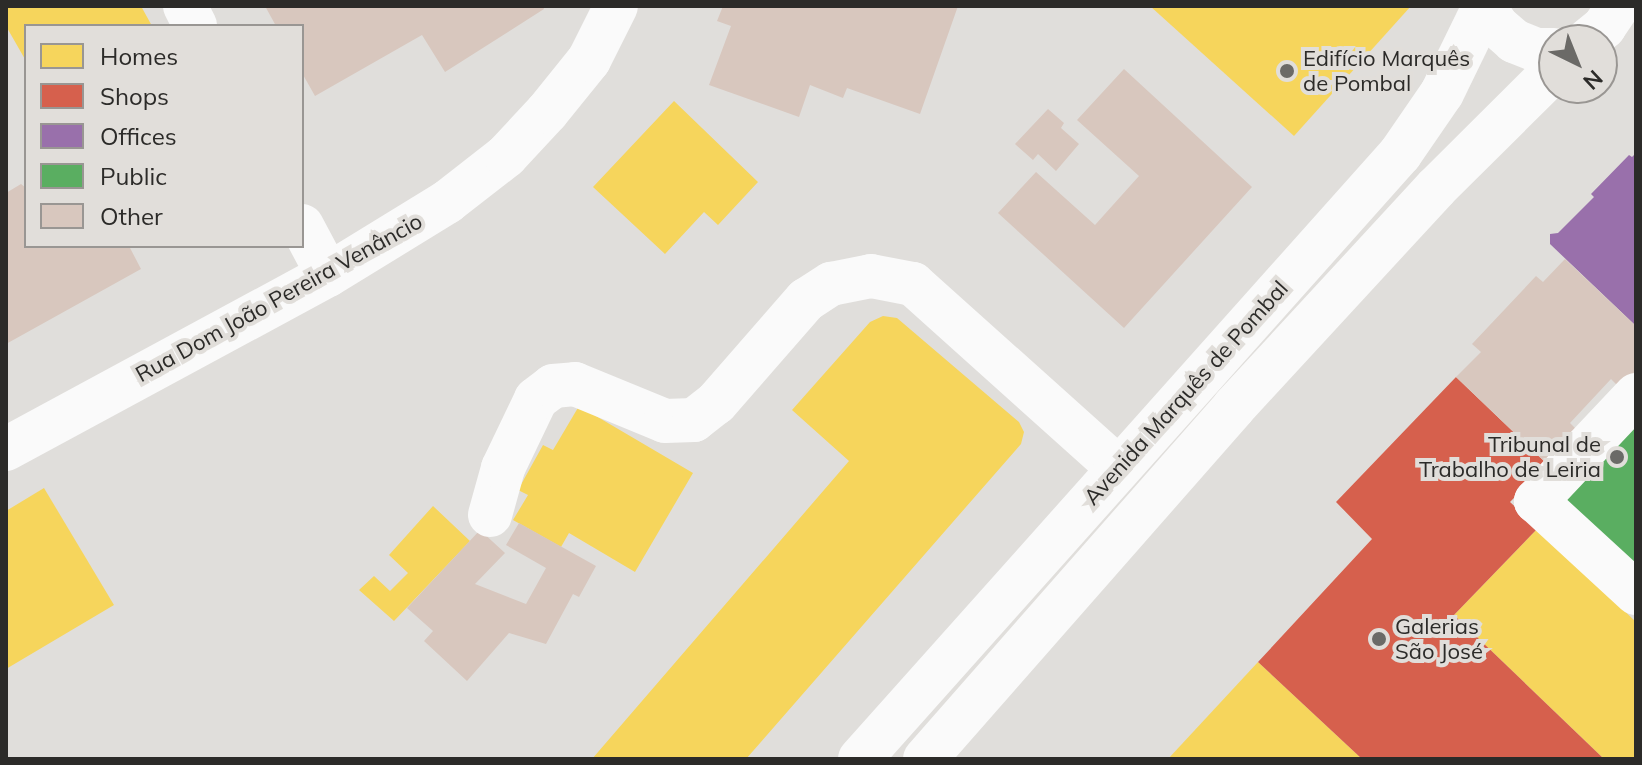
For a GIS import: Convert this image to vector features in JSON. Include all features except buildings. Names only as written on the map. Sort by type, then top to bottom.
[{"type":"main road","points":[[185,6],[194,24]]},
{"type":"main road","name":"Rua Dom João Pereira Venâncio","points":[[6,449],[328,275],[447,202],[506,156],[589,60],[616,6]]},
{"type":"main road","points":[[1484,7],[1497,26],[1514,41],[1538,50]]},
{"type":"main road","name":"Avenida Marquês de Pombal","points":[[860,759],[1400,154],[1442,93],[1484,7]]},
{"type":"main road","name":"Avenida Marquês de Pombal","points":[[925,759],[1234,407],[1436,188],[1538,87]]},
{"type":"main road","points":[[304,230],[328,275]]},
{"type":"main road","points":[[490,515],[503,468],[536,399],[553,386],[575,384],[665,421],[694,420],[716,403],[806,300],[831,284],[871,276],[913,284],[1118,468]]},
{"type":"main road","points":[[1636,395],[1536,501],[1636,593]]},
{"type":"place","name":"Edifício Marquês de Pombal","points":[[1287,71]]},
{"type":"place","name":"Tribunal de Trabalho de Leiria","points":[[1617,457]]},
{"type":"place","name":"Galerias São José","points":[[1379,639]]}]
